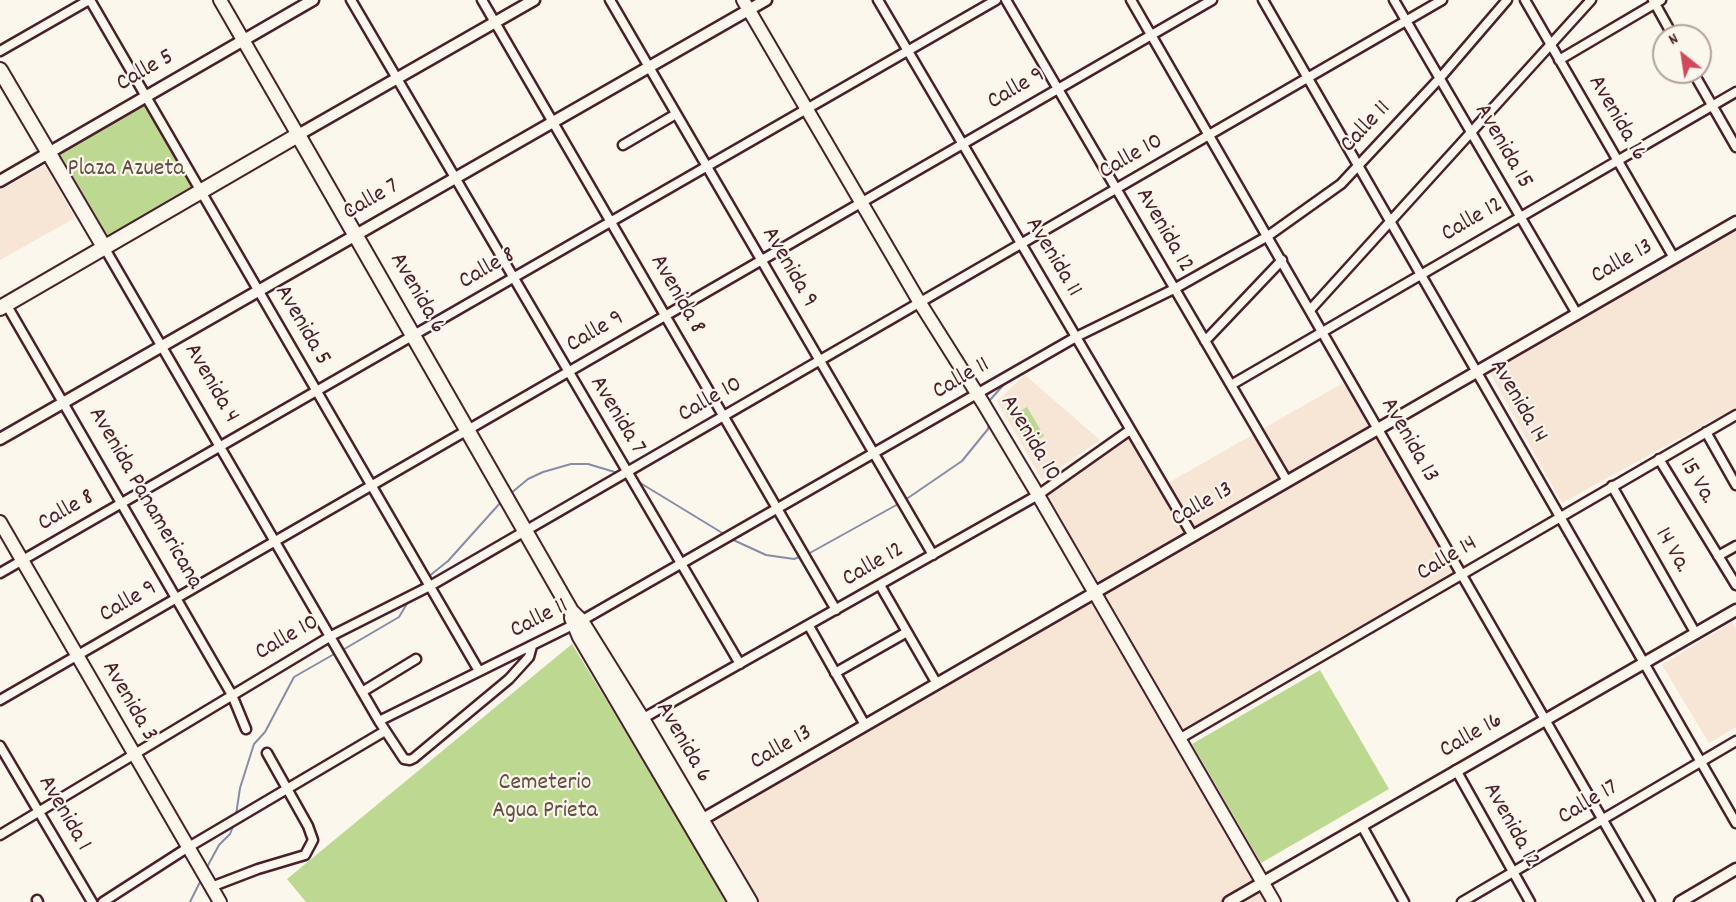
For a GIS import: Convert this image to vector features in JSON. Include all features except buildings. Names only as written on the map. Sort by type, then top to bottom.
[{"type":"main road","name":"Avenida 6","points":[[220,0],[526,529],[575,619],[696,823],[736,902]]},
{"type":"main road","name":"Avenida 10","points":[[746,5],[920,303],[1038,495],[1274,902]]},
{"type":"main road","name":"Avenida 4","points":[[0,70],[104,247]]},
{"type":"main road","points":[[2,301],[104,247],[298,135]]},
{"type":"main road","name":"Avenida 3","points":[[0,522],[220,902]]},
{"type":"main road","name":"Avenida 6","points":[[696,823],[750,902]]},
{"type":"street","points":[[0,51],[89,0]]},
{"type":"street","name":"Avenida 5","points":[[89,0],[479,671]]},
{"type":"street","name":"Calle 5","points":[[0,181],[313,0]]},
{"type":"street","name":"Avenida 7","points":[[351,0],[740,664]]},
{"type":"street","name":"Avenida 8","points":[[482,0],[836,610]]},
{"type":"street","points":[[298,135],[534,0]]},
{"type":"street","name":"Avenida 9","points":[[610,0],[933,555]]},
{"type":"street","name":"Calle 7","points":[[0,439],[553,123],[649,67],[746,5],[766,0]]},
{"type":"street","name":"Avenida 11","points":[[878,0],[1192,536]]},
{"type":"street","name":"Calle 8","points":[[0,573],[996,0]]},
{"type":"street","name":"Avenida 12","points":[[1006,0],[1287,481]]},
{"type":"street","name":"Avenida 13","points":[[1131,0],[1650,902]]},
{"type":"street","name":"Calle 9","points":[[0,699],[1212,0]]},
{"type":"street","name":"Avenida 14","points":[[1263,0],[1736,824]]},
{"type":"street","name":"Avenida 15","points":[[1395,0],[1576,314]]},
{"type":"street","name":"Calle 10","points":[[0,835],[232,695],[430,586],[1442,0]]},
{"type":"street","name":"Calle 11","points":[[379,721],[532,646],[575,619],[980,398],[1076,337],[1174,289],[1268,236],[1341,184],[1440,78],[1508,0]]},
{"type":"street","name":"Avenida 16","points":[[1525,0],[1674,258]]},
{"type":"street","points":[[1310,310],[1591,0]]},
{"type":"street","points":[[1559,60],[1656,1],[1667,24]]},
{"type":"street","points":[[1700,84],[1736,147]]},
{"type":"street","name":"Calle 12","points":[[1231,384],[1736,92]]},
{"type":"street","points":[[623,145],[676,114]]},
{"type":"street","name":"Calle 13","points":[[696,823],[1736,222]]},
{"type":"street","name":"Avenida 4","points":[[104,247],[362,692],[404,759],[410,760],[509,679],[529,657],[532,646]]},
{"type":"street","points":[[1205,341],[1282,260]]},
{"type":"street","name":"Avenida Panamericana","points":[[2,301],[232,695],[246,729]]},
{"type":"street","name":"Calle 14","points":[[1179,739],[1736,415]]},
{"type":"street","name":"Calle 12","points":[[637,723],[1038,495],[1130,430]]},
{"type":"street","points":[[1706,432],[1736,484]]},
{"type":"street","name":"15 Va.","points":[[1659,459],[1736,585]]},
{"type":"street","name":"14 Va.","points":[[1612,486],[1696,634]]},
{"type":"street","points":[[1718,556],[1736,546]]},
{"type":"street","points":[[880,585],[937,684]]},
{"type":"street","name":"Calle 16","points":[[1229,902],[1736,610]]},
{"type":"street","points":[[809,626],[865,725]]},
{"type":"street","points":[[835,673],[907,632]]},
{"type":"street","points":[[362,692],[416,659]]},
{"type":"street","points":[[103,902],[187,848],[385,731]]},
{"type":"street","name":"Calle 17","points":[[1462,902],[1736,741]]},
{"type":"street","name":"Avenida 1","points":[[0,746],[92,902]]},
{"type":"street","points":[[206,879],[258,869],[305,855],[313,840],[308,826],[286,791],[267,753]]},
{"type":"street","points":[[0,768],[10,763]]},
{"type":"street","name":"Avenida 12","points":[[1456,770],[1530,902]]},
{"type":"street","points":[[1362,826],[1404,902]]},
{"type":"street","points":[[1680,902],[1736,869]]},
{"type":"shaded area","points":[[45,165],[75,218],[0,260],[0,190]]},
{"type":"shaded area","points":[[1736,223],[1736,407],[1562,503],[1490,373]]},
{"type":"shaded area","points":[[1025,375],[1100,440],[1042,480],[997,401]]},
{"type":"shaded area","points":[[1350,379],[1462,575],[1179,739],[1038,495],[1130,430],[1163,486]]},
{"type":"shaded area","points":[[1091,598],[1268,902],[753,902],[709,823]]},
{"type":"shaded area","points":[[1732,622],[1736,628],[1736,727],[1709,743],[1662,665]]},
{"type":"green space","name":"Plaza Azueta","points":[[144,105],[193,189],[108,238],[60,154]]},
{"type":"green space","points":[[1027,407],[1044,436],[1029,445],[1011,416]]},
{"type":"green space","name":"Cemeterio Agua Prieta","points":[[572,644],[730,902],[306,902],[287,879]]},
{"type":"green space","points":[[1320,670],[1389,789],[1261,863],[1192,744]]},
{"type":"waterway","points":[[1049,348],[1066,337]]},
{"type":"waterway","points":[[990,405],[990,400],[1007,381]]},
{"type":"waterway","points":[[905,500],[962,461],[988,429],[989,423]]},
{"type":"waterway","points":[[510,494],[528,479],[571,464],[588,464],[618,473]]},
{"type":"waterway","points":[[637,481],[724,534]]},
{"type":"waterway","points":[[428,577],[448,561],[501,502]]},
{"type":"waterway","points":[[808,554],[900,503]]},
{"type":"waterway","points":[[729,538],[766,555],[794,559],[802,556]]},
{"type":"waterway","points":[[413,592],[424,581]]},
{"type":"waterway","points":[[341,651],[399,617],[408,602]]},
{"type":"waterway","points":[[236,815],[240,788],[254,744],[265,732],[294,677],[336,653]]},
{"type":"waterway","points":[[206,869],[219,845],[230,834],[234,824]]},
{"type":"waterway","points":[[190,902],[201,880]]}]
